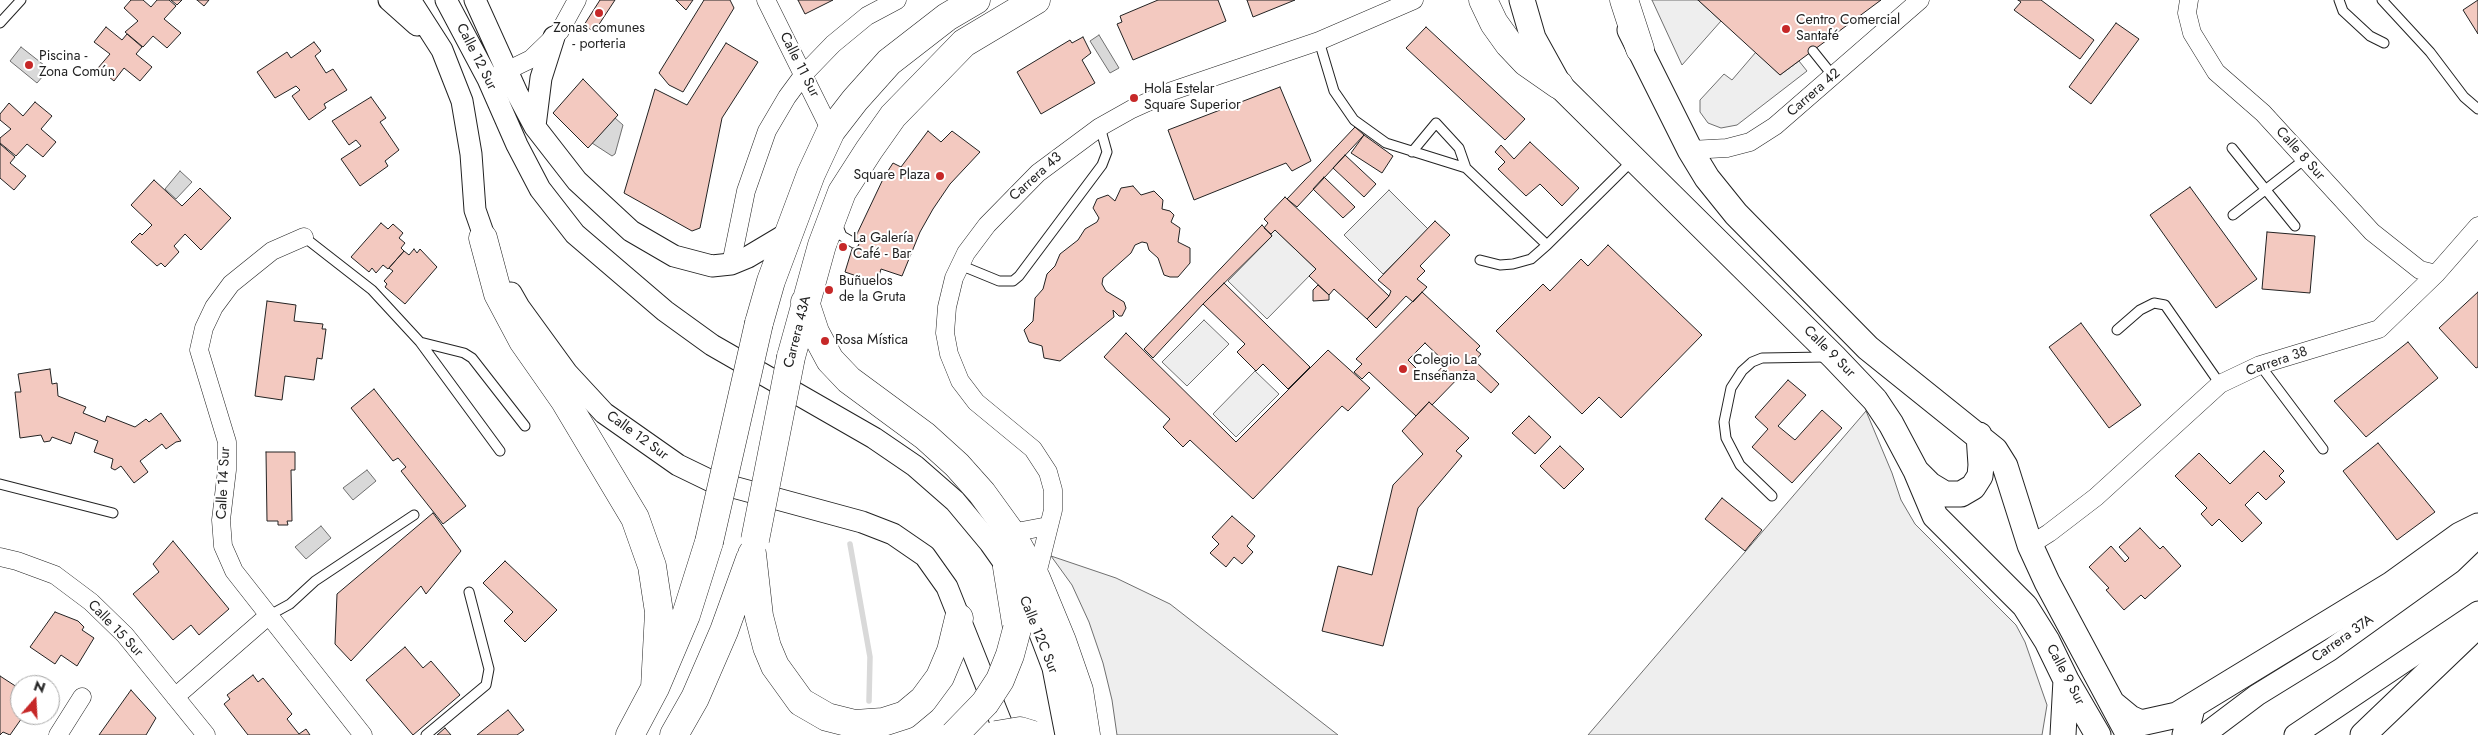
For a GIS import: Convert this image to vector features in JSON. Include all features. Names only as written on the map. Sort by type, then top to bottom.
[{"type":"main road","points":[[630,735],[656,688],[686,615],[709,542],[759,323],[771,281],[811,174],[832,131],[855,100],[889,62],[947,17],[976,0]]},
{"type":"main road","name":"Carrera 43A","points":[[674,735],[695,698],[724,631],[753,547],[791,357],[822,245],[842,192],[893,116],[923,83],[964,44],[1036,0]]},
{"type":"main road","points":[[1482,0],[1509,44],[1526,62],[1559,85]]},
{"type":"main road","name":"Calle 9 Sur","points":[[1522,0],[1533,38],[1559,85],[1834,357],[1875,400],[1891,424],[1916,470],[1935,516],[2025,606],[2047,641],[2066,680],[2098,735]]},
{"type":"main road","name":"Calle 9 Sur","points":[[1612,0],[1640,49],[1706,178],[1736,214],[1868,348],[1979,435],[1995,450],[2005,466],[2030,544],[2129,735]]},
{"type":"main road","points":[[1624,0],[1640,49]]},
{"type":"main road","points":[[483,238],[498,294],[515,326],[565,401],[635,518],[652,566],[659,612],[656,688]]},
{"type":"main road","points":[[805,302],[815,332],[830,360],[849,380],[958,464],[1011,533],[1036,578],[1079,690],[1086,735]]},
{"type":"main road","points":[[1916,470],[1930,484],[1945,494],[1961,494],[1973,487],[1980,476],[1979,435]]},
{"type":"main road","points":[[2111,703],[2130,718],[2141,723],[2177,715],[2192,708],[2392,584],[2460,535],[2478,526]]},
{"type":"main road","points":[[753,547],[759,616],[766,647],[775,666],[801,702],[827,717],[855,724],[883,722],[905,715],[923,700],[940,677],[951,651],[960,618]]},
{"type":"main road","points":[[954,735],[985,703],[1000,680],[1010,655],[1017,629],[1007,568]]},
{"type":"main road","points":[[2363,735],[2478,625]]},
{"type":"main road","points":[[2063,735],[2066,680]]},
{"type":"main road","points":[[2185,735],[2192,708]]},
{"type":"main road","points":[[996,735],[1020,731],[1032,735]]},
{"type":"street","name":"Calle 12 Sur","points":[[389,0],[442,50]]},
{"type":"street","name":"Calle 12 Sur","points":[[410,0],[442,50],[456,81],[466,118],[475,210],[483,238],[519,307],[567,373],[604,413],[678,465],[711,481],[862,522],[893,534],[909,543],[936,568],[947,587],[960,618]]},
{"type":"street","name":"Calle 12 Sur","points":[[446,0],[488,79],[517,144],[540,188],[575,234],[616,270],[712,345],[874,438],[915,466],[955,501],[990,543],[1007,568]]},
{"type":"street","name":"Calle 12 Sur","points":[[475,0],[535,126],[577,182],[631,231],[674,256],[712,266],[731,264],[760,250],[790,232]]},
{"type":"street","points":[[488,79],[531,59],[560,31],[576,0]]},
{"type":"street","name":"Calle 11 Sur","points":[[766,0],[832,131]]},
{"type":"street","points":[[731,264],[746,191],[767,131],[786,97],[804,74],[833,44],[867,16],[897,0]]},
{"type":"street","name":"Carrera 43","points":[[1036,578],[1053,510],[1053,490],[1048,472],[1033,449],[976,402],[960,381],[949,354],[945,333],[947,307],[954,278],[960,266],[987,225],[1012,198],[1068,149],[1100,126],[1172,91],[1319,41],[1414,0]]},
{"type":"street","name":"Carrera 42","points":[[1690,150],[1727,148],[1750,142],[1775,126],[1920,0]]},
{"type":"street","name":"Calle 8 Sur","points":[[2188,7],[2192,34],[2202,53],[2216,72],[2263,113],[2372,232],[2420,270],[2436,274]]},
{"type":"street","points":[[535,126],[541,78],[554,36]]},
{"type":"street","points":[[517,144],[577,182]]},
{"type":"street","name":"Carrera 38","points":[[2030,544],[2049,533],[2096,497],[2220,384],[2260,365],[2379,329],[2436,274],[2478,226]]},
{"type":"street","name":"Calle 14 Sur","points":[[304,237],[272,251],[232,284],[214,307],[204,328],[199,350],[227,442],[227,470],[221,520],[223,546],[234,571],[363,735]]},
{"type":"street","points":[[1011,533],[1048,526]]},
{"type":"street","name":"Carrera 37A","points":[[2204,735],[2257,696],[2330,650],[2451,563],[2478,537]]},
{"type":"street","name":"Calle 15 Sur","points":[[0,557],[18,560],[54,575],[91,602],[125,635],[206,735]]},
{"type":"street","name":"Calle 12C Sur","points":[[1007,568],[1034,618],[1054,668],[1066,735]]},
{"type":"street","points":[[2295,735],[2478,612]]},
{"type":"street","points":[[175,697],[268,616]]},
{"type":"street","points":[[960,618],[1006,735]]},
{"type":"street","points":[[58,735],[82,697]]},
{"type":"lane","points":[[0,23],[21,0]]},
{"type":"lane","points":[[2339,0],[2343,11],[2370,36],[2384,43]]},
{"type":"lane","points":[[2382,0],[2430,52],[2464,97],[2478,109]]},
{"type":"lane","points":[[1319,41],[1334,91],[1354,120],[1386,143],[1466,168],[1547,245]]},
{"type":"lane","points":[[1813,51],[1833,76]]},
{"type":"lane","points":[[1412,152],[1436,124],[1459,148],[1466,168]]},
{"type":"lane","points":[[960,266],[1000,281],[1013,281],[1019,276],[1102,165],[1107,152],[1100,126]]},
{"type":"lane","points":[[2232,148],[2295,226]]},
{"type":"lane","points":[[2233,215],[2305,159]]},
{"type":"lane","points":[[1480,260],[1500,265],[1513,264],[1531,258],[1547,245],[1633,160]]},
{"type":"lane","points":[[836,209],[840,233],[854,243]]},
{"type":"lane","points":[[304,237],[372,290],[420,342],[500,451]]},
{"type":"lane","points":[[2117,330],[2140,310],[2154,303],[2165,305],[2220,384]]},
{"type":"lane","points":[[420,342],[464,352],[472,358],[525,426]]},
{"type":"lane","points":[[1772,496],[1740,465],[1726,438],[1724,422],[1730,388],[1742,370],[1752,362],[1762,358],[1834,357]]},
{"type":"lane","points":[[2260,365],[2323,449]]},
{"type":"lane","points":[[0,484],[113,513]]},
{"type":"lane","points":[[268,616],[290,604],[314,581],[414,515]]},
{"type":"lane","points":[[426,735],[486,686],[488,669],[469,592]]},
{"type":"shaded area","points":[[1652,0],[1698,0],[1721,21],[1682,65]]},
{"type":"shaded area","points":[[1099,35],[1119,68],[1110,73],[1090,41]]},
{"type":"shaded area","name":"Piscina - Zona Común","points":[[21,47],[49,69],[37,83],[10,61]]},
{"type":"shaded area","points":[[1756,52],[1780,75],[1799,61],[1807,71],[1737,125],[1721,128],[1708,123],[1700,112],[1700,100],[1724,74],[1732,80]]},
{"type":"shaded area","points":[[615,118],[623,125],[615,154],[612,156],[592,143]]},
{"type":"shaded area","points":[[180,171],[192,182],[176,199],[165,189]]},
{"type":"shaded area","points":[[1389,190],[1428,229],[1383,274],[1344,235]]},
{"type":"shaded area","points":[[1275,230],[1316,269],[1267,319],[1228,281],[1272,236],[1271,234]]},
{"type":"shaded area","points":[[1204,320],[1229,344],[1187,386],[1162,362]]},
{"type":"shaded area","points":[[1255,371],[1279,394],[1236,437],[1213,414]]},
{"type":"shaded area","points":[[1866,411],[1892,473],[1901,500],[1915,524],[2016,625],[2025,642],[2047,705],[2042,735],[1588,735]]},
{"type":"shaded area","points":[[367,470],[376,481],[353,500],[343,488]]},
{"type":"shaded area","points":[[321,526],[331,538],[306,559],[295,547]]},
{"type":"shaded area","points":[[1051,556],[1116,578],[1170,604],[1338,735],[1117,735],[1112,700],[1103,663],[1089,622],[1072,585]]},
{"type":"building","points":[[131,0],[143,0],[151,7],[157,0],[169,0],[176,6],[164,19],[181,33],[167,48],[153,36],[143,47],[125,32],[138,21],[124,8]]},
{"type":"building","points":[[171,0],[182,0],[177,5]]},
{"type":"building","points":[[197,0],[209,0],[204,6]]},
{"type":"building","name":"Zonas comunes - porteria","points":[[600,0],[615,0],[594,32],[584,25]]},
{"type":"building","points":[[676,0],[693,0],[686,10]]},
{"type":"building","points":[[704,0],[730,0],[734,8],[683,92],[669,85],[659,73]]},
{"type":"building","points":[[798,0],[833,0],[805,14]]},
{"type":"building","points":[[1158,0],[1218,0],[1226,21],[1133,60],[1117,24],[1122,22],[1120,16]]},
{"type":"building","points":[[1247,0],[1295,0],[1253,17]]},
{"type":"building","name":"Centro Comercial Santafé","points":[[1698,0],[1881,0],[1780,75]]},
{"type":"building","points":[[2018,0],[2041,0],[2094,40],[2080,59],[2014,10],[2021,2]]},
{"type":"building","points":[[2478,0],[2478,34],[2463,10]]},
{"type":"building","points":[[2116,23],[2139,39],[2091,104],[2069,87]]},
{"type":"building","points":[[106,27],[122,40],[127,34],[142,47],[136,54],[152,67],[140,81],[124,68],[114,81],[98,68],[110,54],[94,42]]},
{"type":"building","points":[[1426,27],[1525,119],[1505,140],[1406,48]]},
{"type":"building","points":[[1083,37],[1091,53],[1082,60],[1095,83],[1041,114],[1017,72],[1070,40],[1072,43]]},
{"type":"building","points":[[314,42],[321,51],[315,56],[326,73],[333,69],[347,90],[324,104],[326,108],[309,120],[292,96],[300,90],[296,86],[275,98],[257,72],[287,52],[291,58]]},
{"type":"building","points":[[726,43],[758,62],[722,118],[700,228],[692,231],[624,193],[655,89],[687,105]]},
{"type":"building","points":[[583,79],[618,115],[588,148],[553,113]]},
{"type":"building","points":[[1280,87],[1311,161],[1292,171],[1286,163],[1194,200],[1168,130]]},
{"type":"building","points":[[371,97],[386,118],[380,122],[399,150],[385,161],[388,166],[360,186],[341,159],[361,146],[356,140],[349,145],[332,121]]},
{"type":"building","points":[[35,102],[52,116],[41,129],[56,142],[43,157],[27,144],[16,156],[0,143],[0,138],[11,129],[0,120],[0,114],[9,103],[23,116]]},
{"type":"building","points":[[1355,127],[1364,135],[1297,207],[1287,199]]},
{"type":"building","points":[[928,131],[941,142],[952,131],[980,152],[950,184],[933,209],[920,232],[902,276],[881,269],[877,283],[845,272],[856,236],[884,177],[893,163],[901,167]]},
{"type":"building","points":[[1364,135],[1393,156],[1382,173],[1351,153]]},
{"type":"building","points":[[1530,142],[1579,188],[1562,206],[1540,184],[1526,196],[1498,169],[1505,162],[1495,152],[1501,145],[1514,159]]},
{"type":"building","points":[[0,144],[15,157],[10,163],[26,176],[14,190],[0,178]]},
{"type":"building","points":[[1345,155],[1376,184],[1364,197],[1333,168]]},
{"type":"building","points":[[1324,177],[1355,207],[1343,218],[1313,189]]},
{"type":"building","points":[[154,180],[182,206],[200,188],[231,218],[201,250],[185,234],[174,246],[179,252],[165,267],[161,263],[157,266],[131,242],[152,225],[131,205]]},
{"type":"building","points":[[1133,186],[1141,195],[1154,191],[1163,200],[1162,209],[1170,211],[1174,215],[1171,222],[1180,228],[1178,242],[1190,248],[1190,263],[1178,277],[1170,277],[1164,275],[1158,258],[1149,250],[1147,243],[1142,242],[1135,245],[1131,253],[1103,278],[1102,284],[1106,291],[1124,302],[1126,308],[1122,316],[1119,316],[1113,310],[1114,317],[1060,361],[1044,358],[1042,346],[1029,342],[1024,330],[1033,321],[1035,298],[1043,289],[1047,274],[1055,266],[1060,254],[1078,240],[1085,229],[1097,222],[1099,218],[1093,208],[1097,199],[1108,195],[1115,201],[1121,188]]},
{"type":"building","points":[[2190,187],[2257,279],[2216,308],[2150,215]]},
{"type":"building","points":[[1285,197],[1389,296],[1367,319],[1334,289],[1329,295],[1309,276],[1316,269],[1275,230],[1271,234],[1264,228],[1268,223],[1264,219]]},
{"type":"building","points":[[1435,221],[1450,235],[1420,266],[1425,271],[1417,279],[1427,287],[1413,302],[1406,296],[1376,328],[1367,319],[1389,296],[1391,291],[1378,280]]},
{"type":"building","points":[[381,223],[388,229],[393,224],[403,233],[399,238],[405,243],[401,248],[404,251],[388,269],[383,265],[376,273],[372,268],[369,272],[351,257]]},
{"type":"building","points":[[1262,225],[1272,236],[1203,304],[1153,358],[1144,349]]},
{"type":"building","points":[[2267,232],[2315,236],[2310,293],[2262,289]]},
{"type":"building","points":[[1608,245],[1702,335],[1621,418],[1599,397],[1582,414],[1496,331],[1543,284],[1550,291],[1581,259],[1588,266]]},
{"type":"building","points":[[414,249],[417,253],[420,249],[437,267],[405,304],[385,287],[387,284],[384,281],[393,271],[389,268],[404,251],[409,255]]},
{"type":"building","points":[[1224,283],[1310,367],[1288,389],[1263,364],[1256,371],[1237,352],[1245,344],[1203,304]]},
{"type":"building","points":[[1318,285],[1329,295],[1329,300],[1313,301],[1313,290]]},
{"type":"building","points":[[1422,292],[1480,346],[1476,350],[1481,354],[1475,361],[1499,384],[1491,393],[1466,370],[1432,405],[1429,402],[1416,416],[1369,372],[1362,379],[1354,372],[1362,364],[1356,359]],"holes":[[[1425,343],[1446,363],[1429,381],[1408,360]]]},
{"type":"building","points":[[2478,292],[2478,367],[2476,368],[2439,328]]},
{"type":"building","points":[[267,301],[296,305],[294,321],[323,324],[322,329],[326,329],[322,359],[317,358],[314,380],[285,376],[282,400],[255,396]]},
{"type":"building","points":[[2081,323],[2141,405],[2109,428],[2049,347]]},
{"type":"building","points":[[1126,333],[1236,442],[1328,350],[1370,388],[1348,411],[1342,406],[1253,499],[1190,440],[1183,447],[1163,427],[1170,419],[1104,357]]},
{"type":"building","points":[[2408,342],[2438,378],[2366,437],[2334,401]]},
{"type":"building","points":[[50,369],[52,384],[57,383],[58,396],[86,407],[83,413],[105,422],[107,416],[135,427],[146,419],[149,422],[161,413],[181,441],[166,449],[162,444],[140,461],[148,472],[134,483],[121,466],[115,470],[111,468],[113,459],[94,452],[98,441],[75,432],[71,444],[52,437],[50,441],[44,442],[41,435],[20,438],[15,392],[21,392],[18,374]]},
{"type":"building","points":[[1788,380],[1806,395],[1778,426],[1795,440],[1822,410],[1842,428],[1792,483],[1752,447],[1768,429],[1755,417]]},
{"type":"building","points":[[374,389],[466,506],[443,524],[401,471],[406,467],[398,458],[393,461],[351,408]]},
{"type":"building","points":[[1429,402],[1469,438],[1456,451],[1462,456],[1418,508],[1383,646],[1322,631],[1338,566],[1372,575],[1393,485],[1423,454],[1402,431]]},
{"type":"building","points":[[1529,416],[1551,437],[1535,454],[1512,433]]},
{"type":"building","points":[[2378,443],[2435,512],[2397,540],[2343,471]]},
{"type":"building","points":[[1560,446],[1584,469],[1564,489],[1540,466]]},
{"type":"building","points":[[2264,451],[2284,471],[2279,476],[2285,482],[2266,500],[2258,492],[2245,505],[2262,523],[2242,542],[2219,519],[2212,526],[2201,514],[2207,508],[2175,476],[2199,453],[2230,484]]},
{"type":"building","points":[[266,452],[295,452],[295,470],[291,470],[292,521],[287,521],[288,525],[278,525],[278,521],[267,521]]},
{"type":"building","points":[[1722,498],[1762,530],[1745,551],[1705,519]]},
{"type":"building","points":[[433,513],[461,551],[426,594],[421,586],[351,661],[335,644],[337,594]]},
{"type":"building","points":[[1232,516],[1255,536],[1247,546],[1253,552],[1242,564],[1234,557],[1226,567],[1210,553],[1219,544],[1212,537]]},
{"type":"building","points":[[2140,528],[2160,549],[2163,546],[2181,566],[2145,599],[2141,595],[2124,610],[2106,590],[2109,588],[2089,567],[2111,546],[2125,562],[2129,558],[2119,547]]},
{"type":"building","points":[[173,541],[229,609],[199,635],[191,625],[173,640],[133,594],[159,572],[153,564]]},
{"type":"building","points":[[505,561],[557,610],[525,642],[504,621],[513,612],[483,583]]},
{"type":"building","points":[[55,612],[78,621],[84,627],[82,630],[94,638],[77,666],[61,655],[55,664],[30,647]]},
{"type":"building","points":[[405,647],[423,668],[431,661],[460,695],[413,735],[366,680]]},
{"type":"building","points":[[253,675],[258,682],[263,678],[292,714],[287,719],[299,734],[306,729],[310,735],[248,735],[224,704],[230,699],[227,695]]},
{"type":"building","points":[[0,676],[10,682],[10,725],[17,725],[10,735],[3,732],[0,735]]},
{"type":"building","points":[[131,690],[156,718],[146,735],[99,735]]},
{"type":"building","points":[[508,710],[524,730],[517,735],[477,735]]},
{"type":"building","points":[[445,728],[451,735],[437,735]]},
{"type":"waterway","points":[[850,544],[870,657],[869,701]]},
{"type":"place","name":"Zonas comunes - porteria","points":[[599,13]]},
{"type":"place","name":"Centro Comercial Santafé","points":[[1786,29]]},
{"type":"place","name":"Piscina - Zona Común","points":[[29,65]]},
{"type":"place","name":"Hola Estelar Square Superior","points":[[1134,98]]},
{"type":"place","name":"Square Plaza","points":[[940,176]]},
{"type":"place","name":"La Galería Café - Bar","points":[[843,247]]},
{"type":"place","name":"Buñuelos de la Gruta","points":[[829,290]]},
{"type":"place","name":"Rosa Mística","points":[[825,341]]},
{"type":"place","name":"Colegio La Enseñanza","points":[[1403,369]]}]
